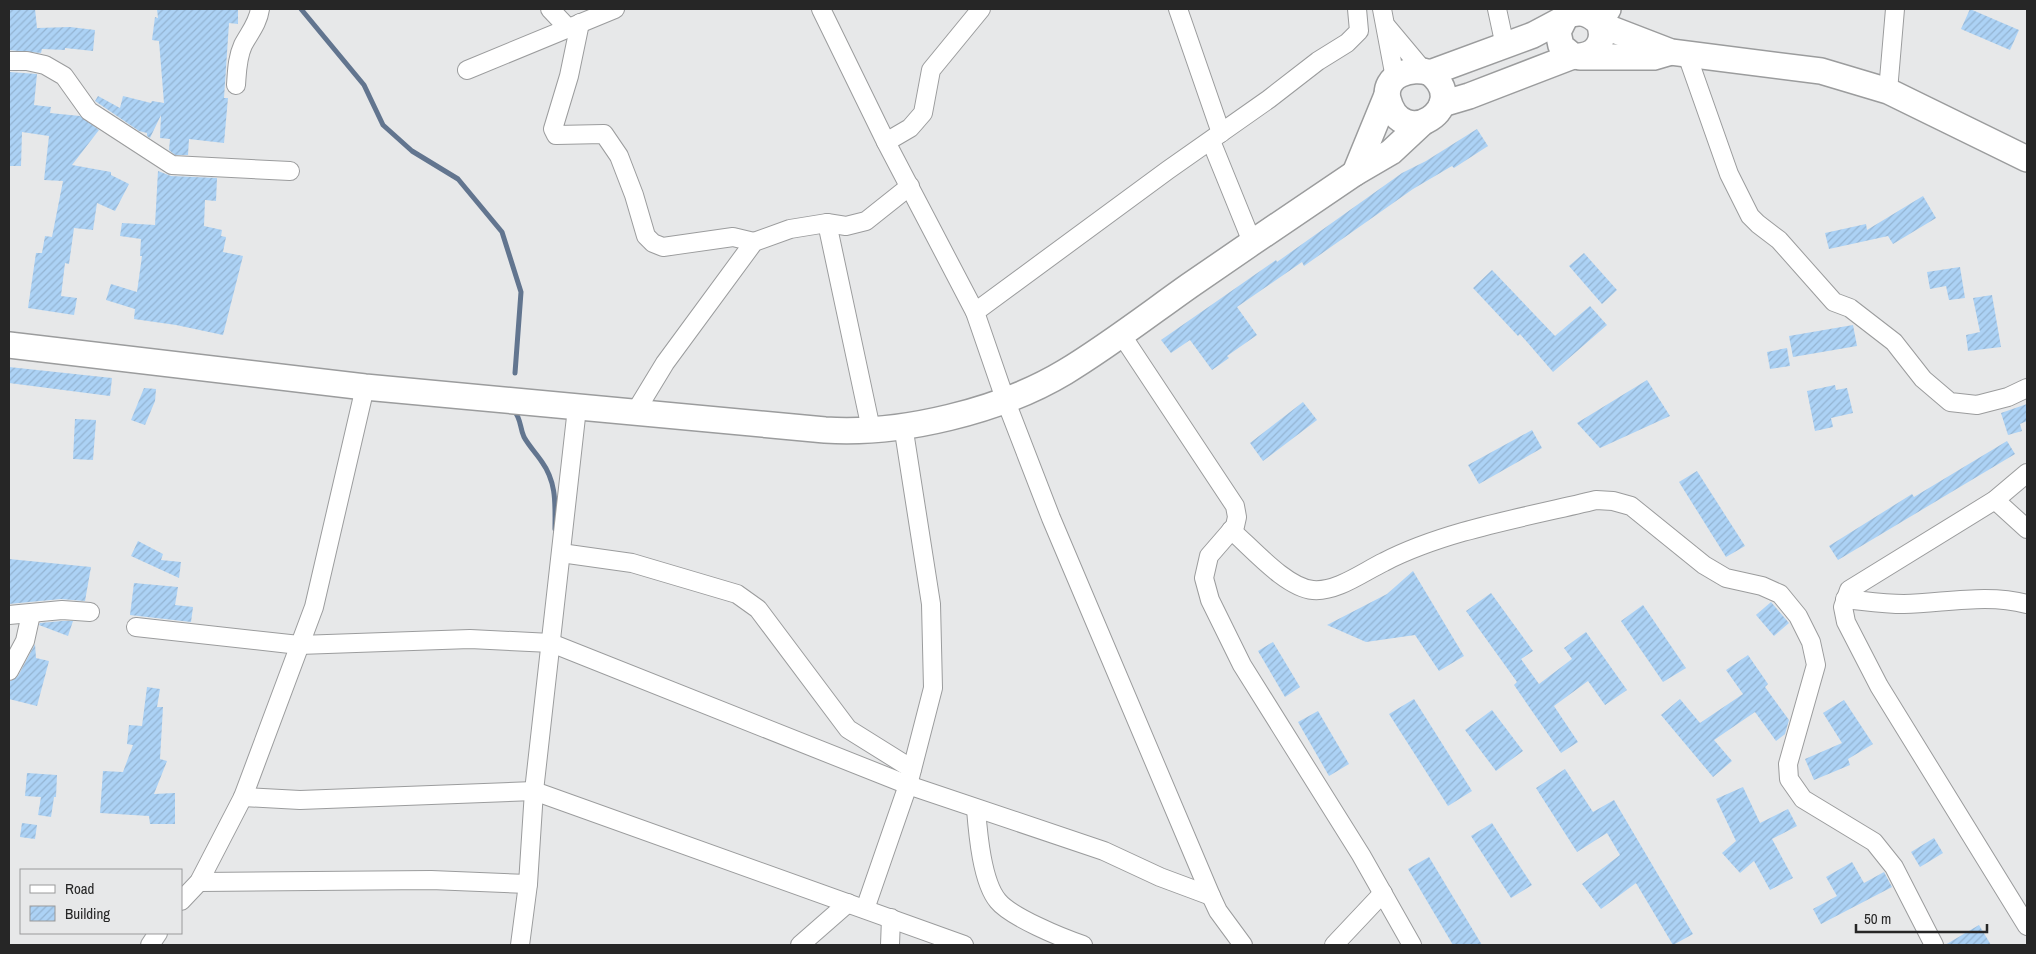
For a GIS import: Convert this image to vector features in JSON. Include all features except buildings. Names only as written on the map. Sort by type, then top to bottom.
[{"type":"main road","points":[[1427,72],[1505,46],[1569,14],[1580,12],[1603,19],[1679,53]]},
{"type":"main road","points":[[1569,14],[1558,32],[1558,39],[1561,46],[1576,56],[1654,57],[1679,53],[1763,62],[1821,71],[1888,91],[2027,159]]},
{"type":"main road","points":[[1442,104],[1469,96],[1576,56],[1591,54],[1599,46],[1602,36],[1603,19]]},
{"type":"main road","points":[[9,346],[365,387],[634,414],[848,431],[903,425],[959,415],[1005,400],[1064,372],[1355,172],[1391,152],[1422,124],[1434,117],[1442,104],[1442,90],[1435,78],[1427,72],[1413,69],[1403,72],[1391,87],[1355,172]]},
{"type":"main road","points":[[1391,87],[1392,112],[1405,122],[1422,124]]},
{"type":"street","points":[[236,86],[237,65],[242,47],[259,20],[260,9]]},
{"type":"street","points":[[550,9],[574,25]]},
{"type":"street","points":[[468,70],[615,9]]},
{"type":"street","points":[[821,9],[886,142],[975,312],[1005,400],[1051,518],[1211,896],[1218,911],[1242,945]]},
{"type":"street","points":[[886,142],[910,128],[923,113],[931,70],[981,9]]},
{"type":"street","points":[[1178,9],[1216,137],[1252,242]]},
{"type":"street","points":[[975,312],[1318,61],[1347,43],[1358,31],[1357,9]]},
{"type":"street","points":[[1382,9],[1386,26],[1391,87]]},
{"type":"street","points":[[1497,9],[1505,46]]},
{"type":"street","points":[[1888,91],[1895,9]]},
{"type":"street","points":[[574,25],[569,76],[553,129],[556,135],[604,134],[619,156],[634,195],[646,236],[653,243],[663,247],[733,237],[754,242],[790,229],[827,223],[846,226],[866,221],[910,186]]},
{"type":"street","points":[[1386,26],[1427,72]]},
{"type":"street","points":[[1679,53],[1729,174],[1750,216],[1779,240],[1834,302],[1850,308],[1894,342],[1923,379],[1950,402],[1977,405],[2008,398],[2027,388]]},
{"type":"street","points":[[9,61],[26,61],[45,66],[64,76],[89,111],[172,165],[290,172]]},
{"type":"street","points":[[827,223],[871,429]]},
{"type":"street","points":[[634,414],[665,363],[754,242]]},
{"type":"street","points":[[1121,334],[1235,506],[1237,517],[1235,526],[1209,556],[1204,578],[1210,600],[1242,665],[1383,893],[1412,945]]},
{"type":"street","points":[[182,901],[199,882],[243,796],[314,607],[365,387]]},
{"type":"street","points":[[520,945],[528,884],[534,791],[577,408]]},
{"type":"street","points":[[865,909],[910,777],[933,688],[931,604],[903,425]]},
{"type":"street","points":[[2027,473],[1995,500],[1849,590],[1842,607],[1846,622],[1879,686],[2027,926]]},
{"type":"street","points":[[1231,530],[1278,572],[1296,585],[1313,590],[1338,586],[1407,550],[1444,538],[1596,500],[1614,501],[1632,506],[1704,565],[1726,578],[1762,586],[1780,594],[1798,616],[1812,642],[1816,665],[1788,764],[1789,779],[1804,799],[1874,842],[1894,867],[1934,945]]},
{"type":"street","points":[[1995,500],[2027,529]]},
{"type":"street","points":[[561,552],[632,563],[737,594],[758,609],[848,728],[910,777]]},
{"type":"street","points":[[1846,599],[1903,604],[1987,600],[2015,601],[2027,604]]},
{"type":"street","points":[[9,616],[62,610],[90,612]]},
{"type":"street","points":[[9,672],[25,640],[31,614]]},
{"type":"street","points":[[136,627],[299,645],[470,639],[552,643],[910,777],[976,809],[1104,851],[1160,877],[1211,896]]},
{"type":"street","points":[[243,796],[300,800],[534,791],[964,945]]},
{"type":"street","points":[[976,809],[984,864],[991,890],[998,902],[1042,928],[1083,945]]},
{"type":"street","points":[[199,882],[431,880],[528,884]]},
{"type":"street","points":[[1334,945],[1383,893]]},
{"type":"street","points":[[800,945],[848,903]]},
{"type":"street","points":[[890,945],[891,918]]},
{"type":"street","points":[[150,945],[157,934]]},
{"type":"waterway","points":[[301,9],[364,85],[383,125],[412,151],[458,179],[502,232],[521,292],[515,373]]},
{"type":"waterway","points":[[513,409],[518,416],[524,437],[547,470],[553,486],[555,529]]}]
